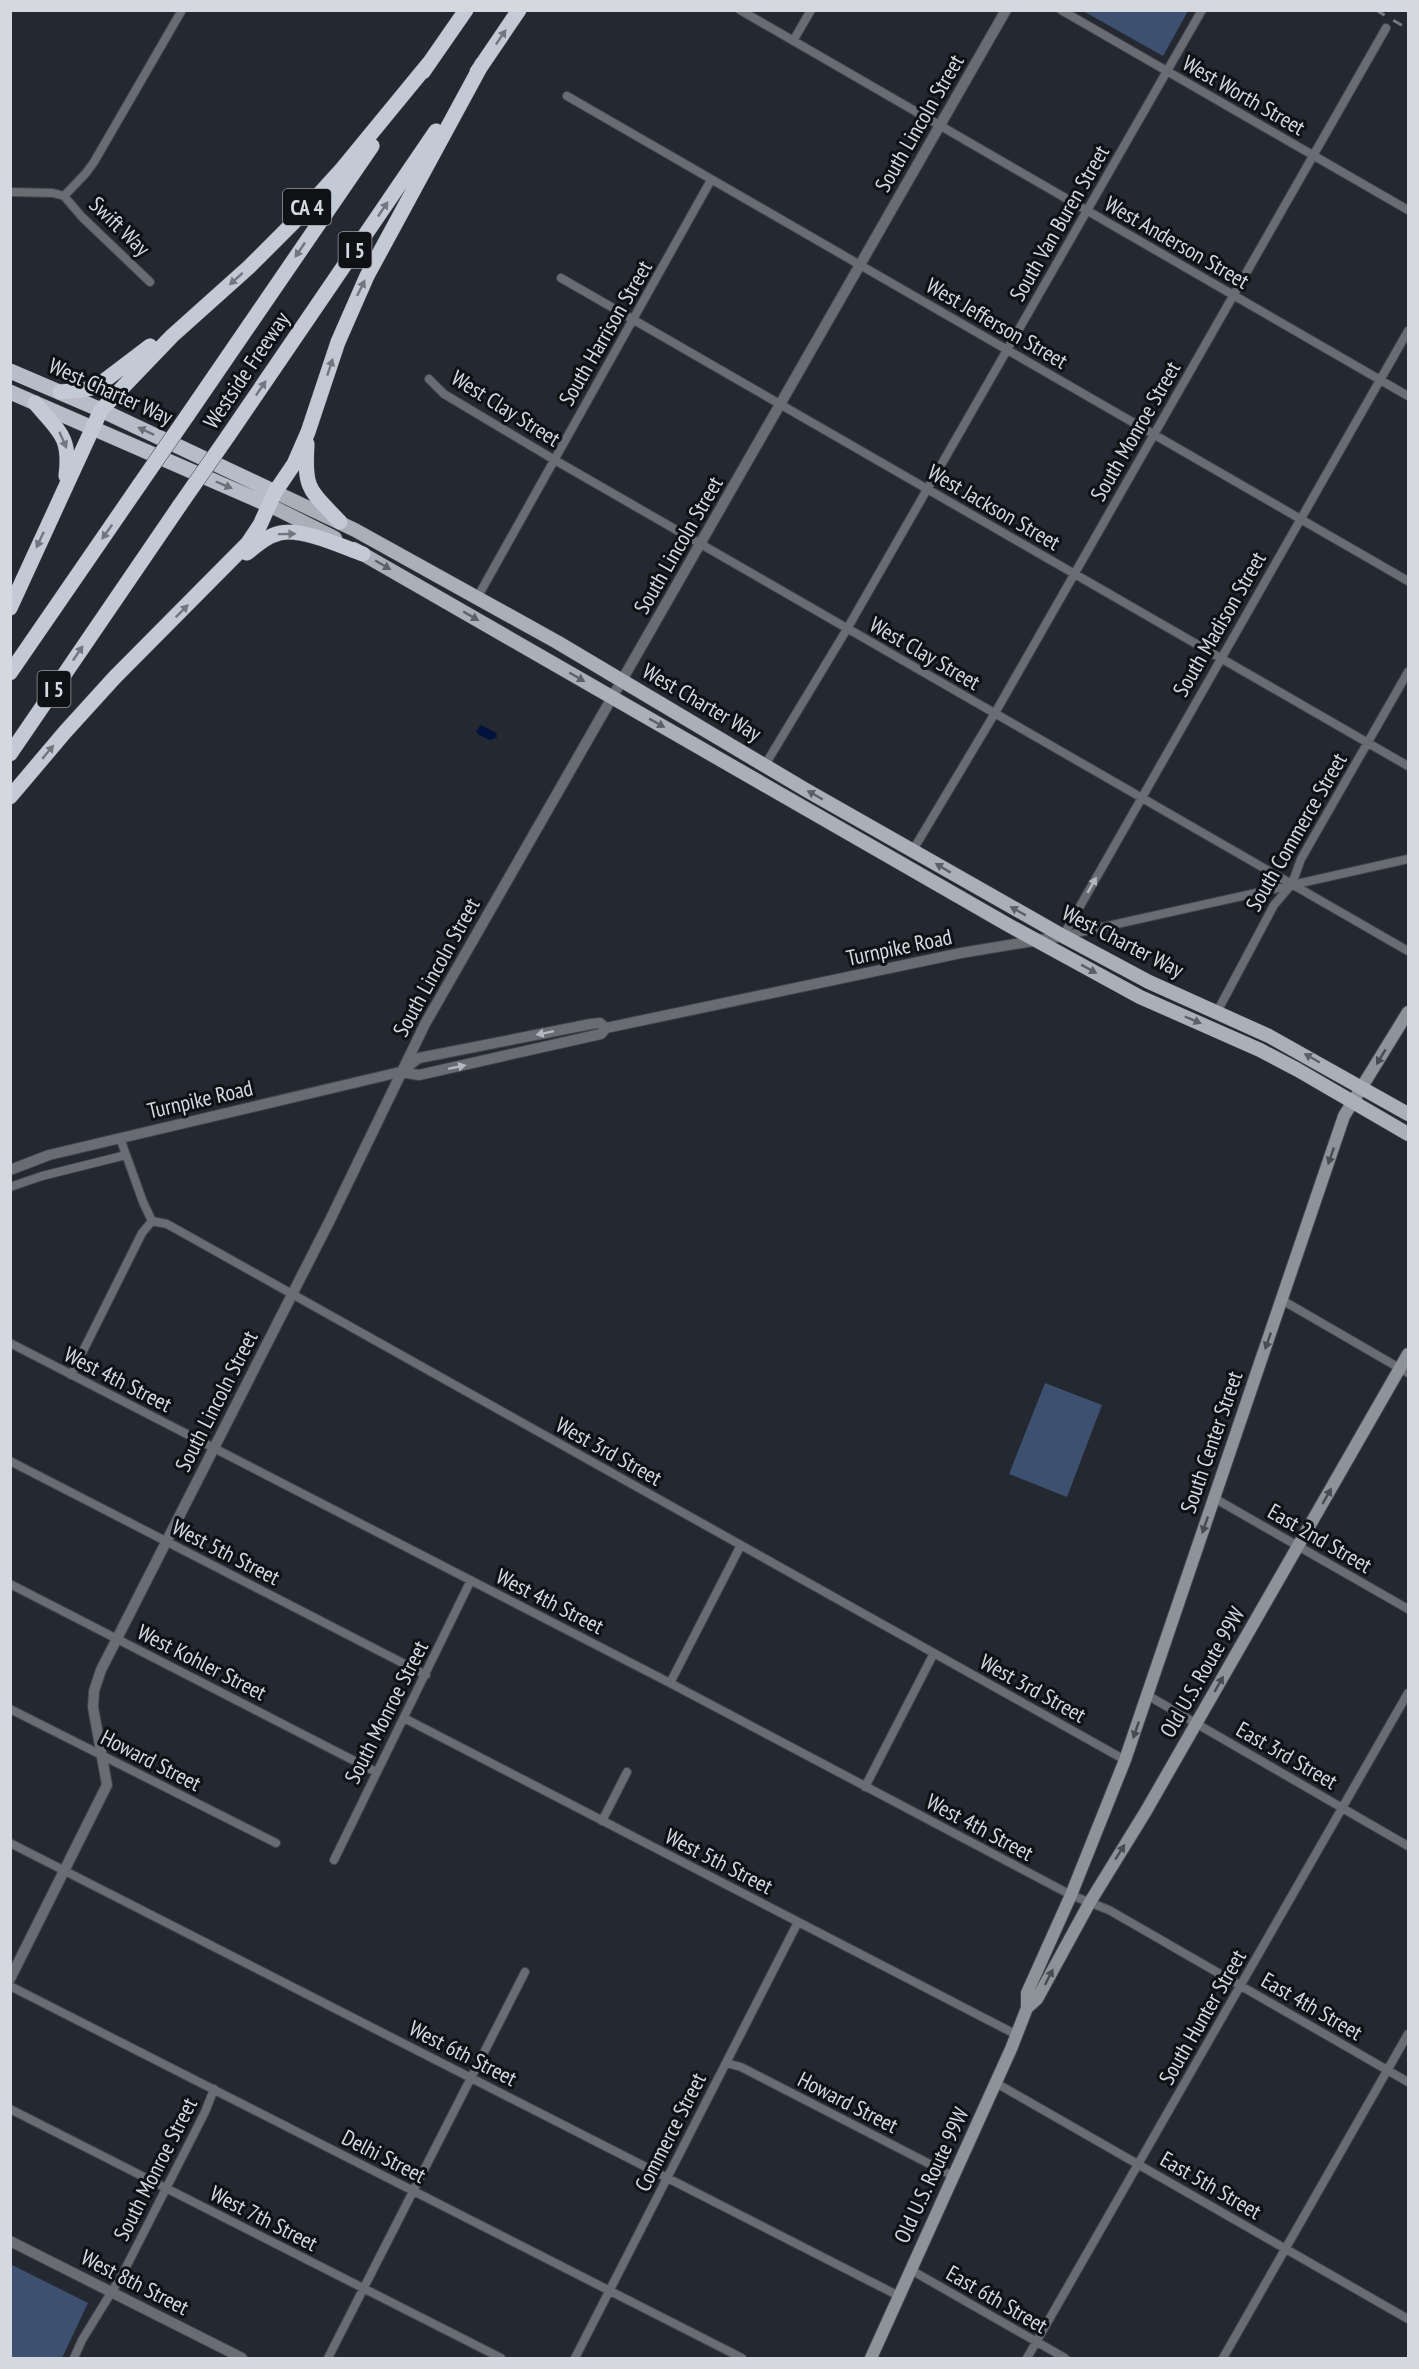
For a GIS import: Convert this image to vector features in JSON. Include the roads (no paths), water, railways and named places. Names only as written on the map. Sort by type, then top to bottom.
[{"type":"highway","name":"Westside Freeway","points":[[10,673],[466,10]]},
{"type":"highway","name":"Westside Freeway","points":[[10,754],[519,10]]},
{"type":"highway","name":"CA 4","points":[[171,336],[249,267],[293,223],[342,169],[429,63]]},
{"type":"highway","points":[[10,797],[115,677],[248,543],[260,525],[272,498],[294,464],[308,432],[338,342],[354,303],[482,64]]},
{"type":"highway","points":[[60,392],[96,387],[157,340],[171,336]]},
{"type":"highway","points":[[10,608],[101,410],[171,336]]},
{"type":"highway","name":"West Charter Way","points":[[10,372],[101,410],[272,498]]},
{"type":"highway","name":"West Charter Way","points":[[10,392],[93,429],[272,498]]},
{"type":"highway","points":[[35,403],[66,441],[68,454],[65,486]]},
{"type":"highway","points":[[308,432],[306,480],[311,490],[340,522]]},
{"type":"highway","points":[[205,587],[259,543],[278,533],[300,534],[363,554]]},
{"type":"main road","name":"West Charter Way","points":[[272,498],[340,522],[557,642],[765,765],[1063,936],[1149,982],[1298,1050],[1408,1114]]},
{"type":"main road","name":"West Charter Way","points":[[272,498],[402,577],[1039,941],[1140,997],[1260,1050],[1408,1134]]},
{"type":"main road","points":[[402,577],[420,576],[459,599],[477,598]]},
{"type":"main road","points":[[710,752],[723,751],[755,768],[765,765]]},
{"type":"main road","points":[[861,839],[868,835],[907,855],[913,850]]},
{"type":"main road","name":"South Center Street","points":[[1071,1895],[1125,1760],[1148,1695],[1344,1116],[1408,1012]]},
{"type":"main road","name":"Old U.S. Route 99W","points":[[1027,2008],[1037,1999],[1090,1902],[1298,1546],[1404,1370],[1408,1354]]},
{"type":"main road","name":"Old U.S. Route 99W","points":[[871,2358],[996,2083],[1027,2008],[1027,1993],[1071,1895]]},
{"type":"street","points":[[10,192],[53,192],[64,196],[94,162],[182,10]]},
{"type":"street","name":"West Anderson Street","points":[[740,10],[1408,396]]},
{"type":"street","points":[[793,41],[811,10]]},
{"type":"street","name":"South Lincoln Street","points":[[10,1979],[107,1785],[93,1707],[94,1691],[101,1670],[330,1220],[400,1072],[611,697],[1006,10]]},
{"type":"street","name":"West Worth Street","points":[[1061,10],[1408,210]]},
{"type":"street","name":"South Van Buren Street","points":[[765,765],[847,629],[1202,10]]},
{"type":"street","name":"South Monroe Street","points":[[913,850],[995,713],[1386,28]]},
{"type":"street","name":"West Jefferson Street","points":[[567,96],[1408,581]]},
{"type":"street","name":"South Harrison Street","points":[[477,598],[711,180]]},
{"type":"street","name":"Swift Way","points":[[64,196],[82,217],[150,282]]},
{"type":"street","name":"West Jackson Street","points":[[561,279],[1408,766]]},
{"type":"street","name":"South Madison Street","points":[[1063,936],[1408,331]]},
{"type":"street","name":"West Clay Street","points":[[429,379],[444,394],[553,459],[1408,951]]},
{"type":"street","name":"South Commerce Street","points":[[1217,1012],[1274,905],[1292,884],[1301,860],[1408,672]]},
{"type":"street","name":"Turnpike Road","points":[[10,1170],[49,1155],[400,1072],[419,1075],[431,1073],[601,1034],[606,1028],[961,953],[1063,936],[1408,859]]},
{"type":"street","name":"Turnpike Road","points":[[400,1072],[419,1058],[591,1024],[600,1023],[606,1028]]},
{"type":"street","points":[[71,1375],[142,1233],[152,1221],[142,1202],[120,1138]]},
{"type":"street","points":[[10,1188],[42,1176],[126,1155]]},
{"type":"street","name":"West 3rd Street","points":[[152,1221],[167,1224],[292,1293],[1125,1760]]},
{"type":"street","points":[[1282,1300],[1404,1370]]},
{"type":"street","name":"West 4th Street","points":[[10,1343],[670,1683],[1071,1895]]},
{"type":"street","name":"West 5th Street","points":[[10,1461],[426,1675]]},
{"type":"street","name":"East 2nd Street","points":[[1214,1498],[1408,1610]]},
{"type":"street","points":[[670,1683],[741,1545]]},
{"type":"street","name":"South Monroe Street","points":[[334,1860],[471,1580]]},
{"type":"street","name":"West Kohler Street","points":[[10,1584],[376,1772]]},
{"type":"street","points":[[865,1787],[934,1653]]},
{"type":"street","name":"South Hunter Street","points":[[1028,2358],[1408,1694]]},
{"type":"street","name":"East 3rd Street","points":[[1148,1695],[1408,1846]]},
{"type":"street","name":"Howard Street","points":[[10,1709],[276,1843]]},
{"type":"street","name":"West 5th Street","points":[[404,1718],[1017,2034]]},
{"type":"street","points":[[602,1821],[627,1772]]},
{"type":"street","name":"West 6th Street","points":[[10,1842],[899,2296]]},
{"type":"street","name":"East 4th Street","points":[[1071,1895],[1109,1910],[1408,2082]]},
{"type":"street","name":"Commerce Street","points":[[575,2358],[798,1922]]},
{"type":"street","points":[[328,2358],[525,1972]]},
{"type":"street","name":"Delhi Street","points":[[10,1986],[742,2358]]},
{"type":"street","points":[[1223,2358],[1408,2034]]},
{"type":"street","name":"Howard Street","points":[[726,2063],[741,2067],[954,2176]]},
{"type":"street","name":"East 5th Street","points":[[996,2083],[1408,2319]]},
{"type":"street","name":"South Monroe Street","points":[[74,2358],[166,2188],[205,2112],[214,2089]]},
{"type":"street","name":"West 7th Street","points":[[10,2109],[501,2358]]},
{"type":"street","name":"West 8th Street","points":[[10,2241],[242,2358]]},
{"type":"street","name":"East 6th Street","points":[[911,2270],[1065,2358]]},
{"type":"railway","points":[[1376,10],[1408,29]]}]
